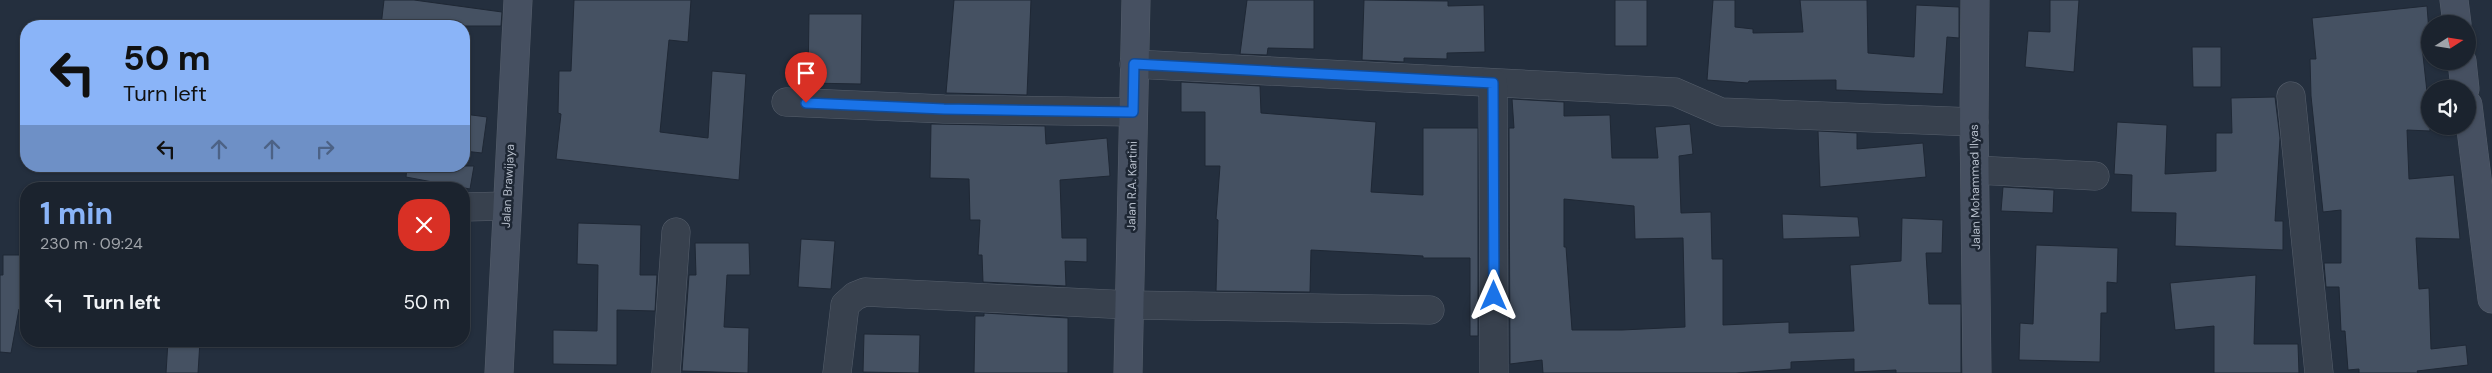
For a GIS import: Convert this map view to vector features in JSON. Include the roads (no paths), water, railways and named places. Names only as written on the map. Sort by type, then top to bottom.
[{"type":"street","name":"Jalan Brawijaya","points":[[499,373],[518,0]]},
{"type":"street","name":"Jalan R.A. Kartini","points":[[1128,373],[1136,0]]},
{"type":"street","name":"Jalan Mohammad Ilyas","points":[[1974,0],[1978,373]]},
{"type":"street","points":[[2454,0],[2456,15]]},
{"type":"street","points":[[1134,64],[1675,92],[1721,112],[1974,122]]},
{"type":"street","points":[[1493,83],[1494,373]]},
{"type":"street","points":[[2291,96],[2318,373]]},
{"type":"street","points":[[786,102],[944,109],[1133,112]]},
{"type":"street","points":[[2472,135],[2492,299]]},
{"type":"street","points":[[1975,170],[2095,176]]},
{"type":"street","points":[[470,207],[507,206]]},
{"type":"street","points":[[666,373],[676,232]]},
{"type":"street","points":[[837,373],[846,305],[855,296],[865,292],[1130,305],[1430,310]]}]
